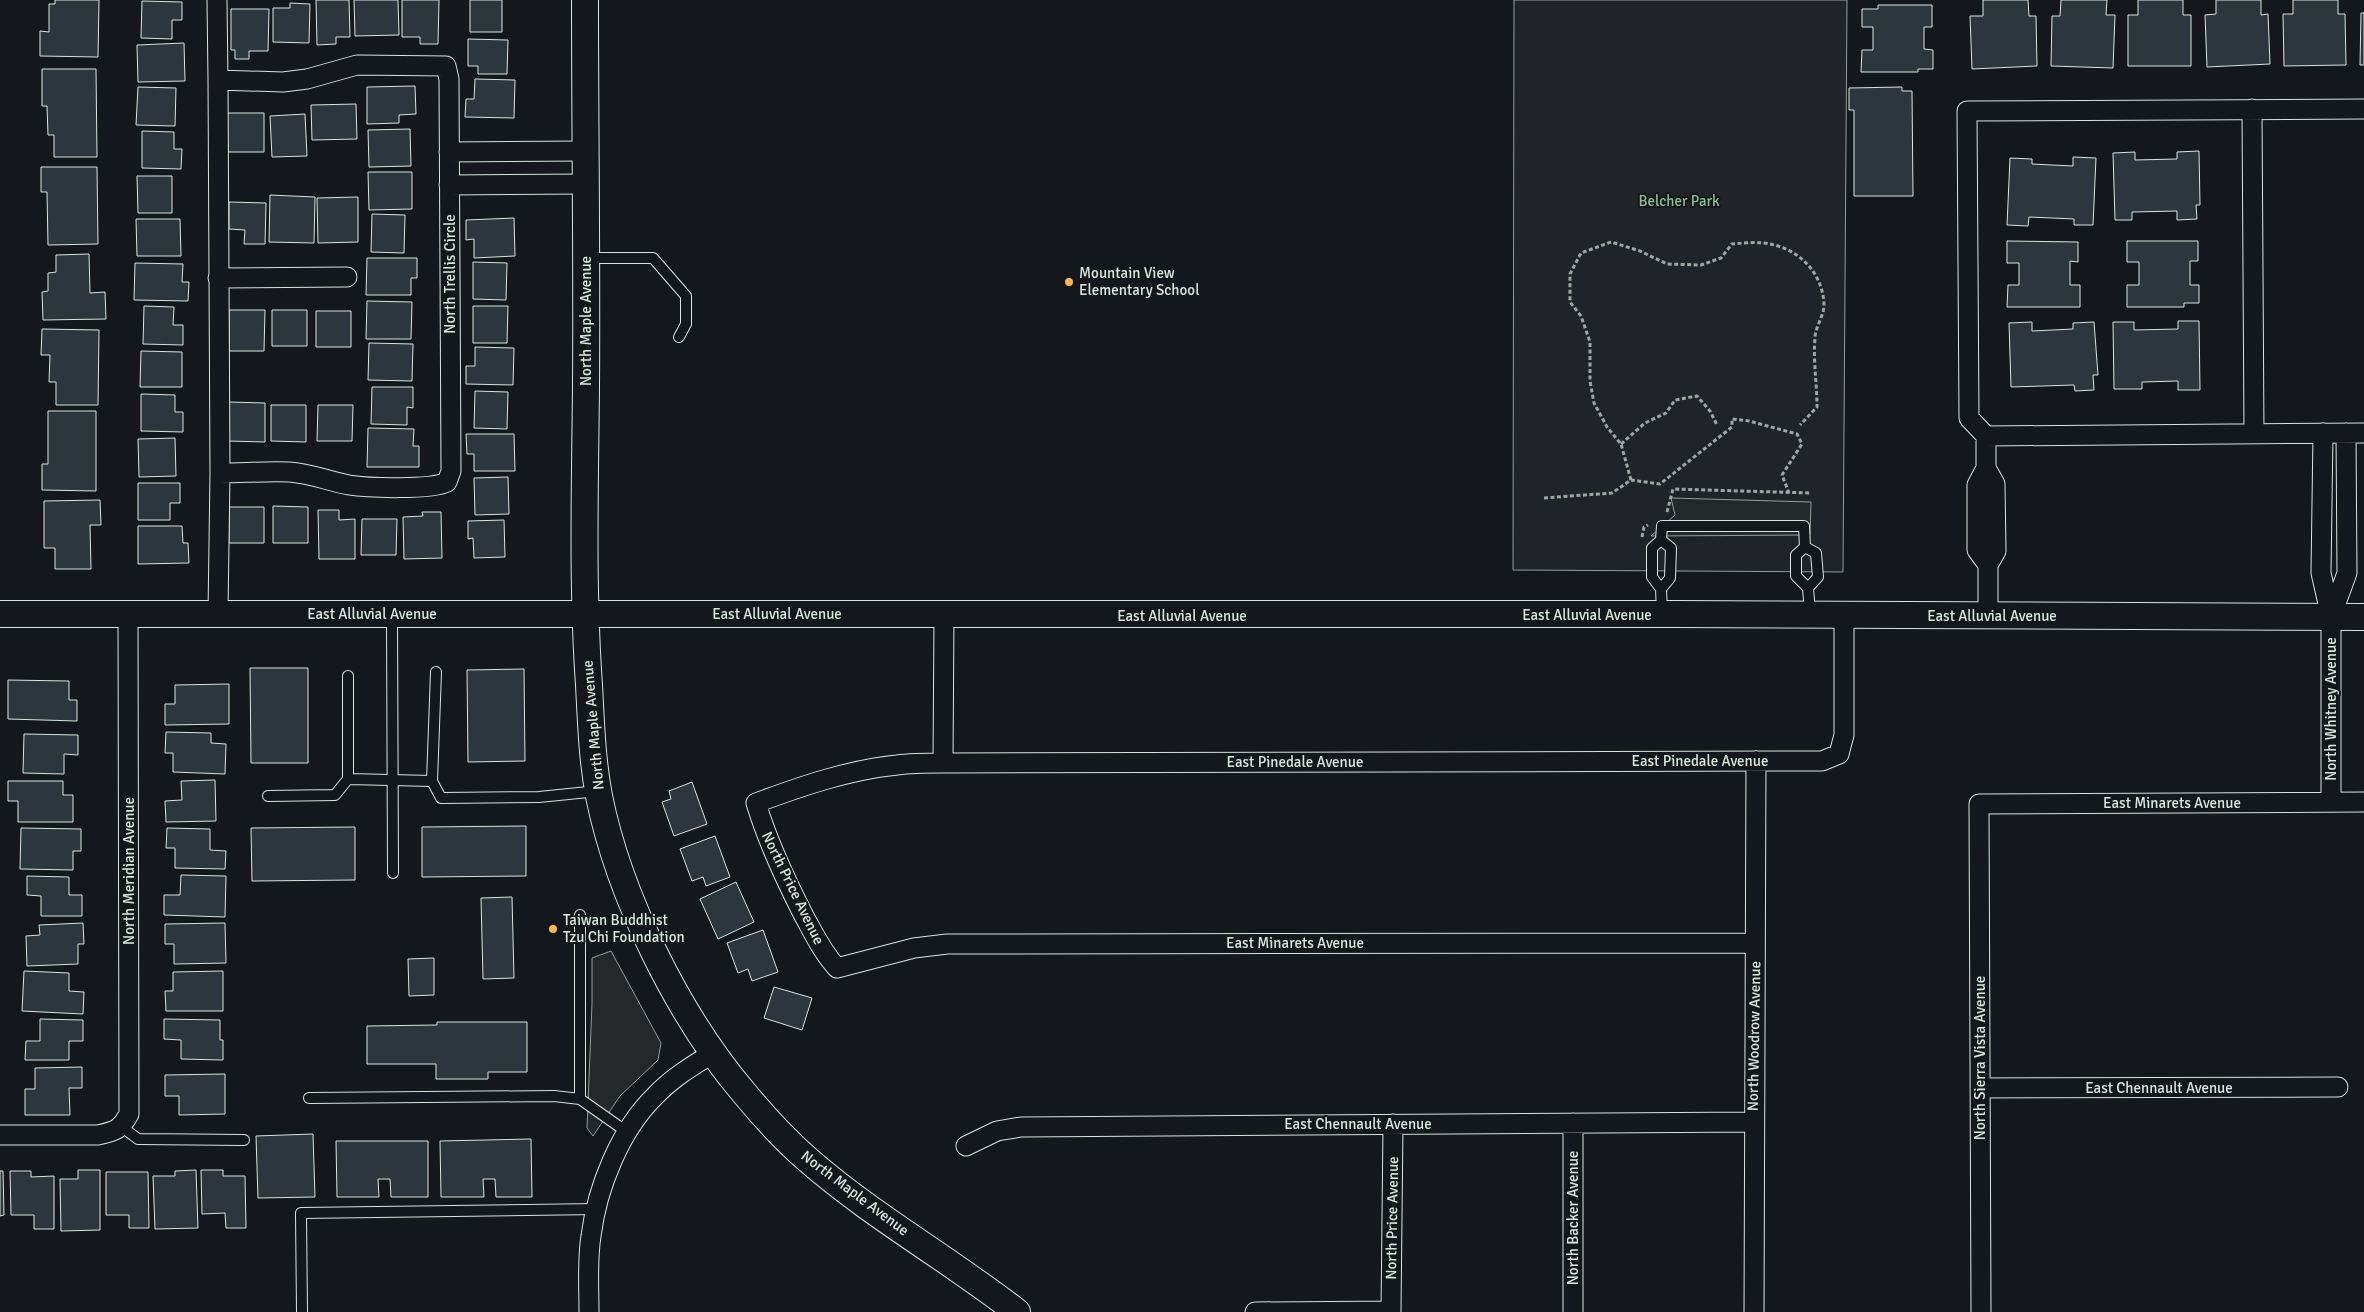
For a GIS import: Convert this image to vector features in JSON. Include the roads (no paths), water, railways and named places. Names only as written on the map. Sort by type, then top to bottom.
[{"type":"main road","name":"North Maple Avenue","points":[[585,0],[584,614],[592,746],[598,791],[614,850],[648,939],[684,1007],[713,1053],[743,1092],[806,1158],[837,1184],[1017,1312]]},
{"type":"main road","name":"East Alluvial Avenue","points":[[0,614],[811,613],[944,616],[1661,602],[1810,615],[2364,617]]},
{"type":"street","points":[[217,0],[220,473],[218,613]]},
{"type":"street","name":"North Trellis Circle","points":[[218,80],[283,82],[307,79],[357,65],[446,66],[449,79],[451,471],[447,482],[439,487],[350,485],[289,472],[220,473]]},
{"type":"street","points":[[1988,616],[1988,565],[1977,550],[1977,485],[1986,468],[1986,436],[1969,418],[1967,111],[2364,108]]},
{"type":"street","points":[[2252,109],[2254,434]]},
{"type":"street","points":[[449,152],[585,151]]},
{"type":"street","points":[[510,152],[510,184]]},
{"type":"street","points":[[449,185],[586,184]]},
{"type":"street","points":[[218,278],[347,277]]},
{"type":"street","points":[[2323,433],[2321,573],[2331,617]]},
{"type":"street","points":[[1986,436],[2355,433],[2347,573],[2331,617]]},
{"type":"street","name":"North Meridian Avenue","points":[[122,1126],[129,1114],[130,1097],[128,614]]},
{"type":"street","name":"East Pinedale Avenue","points":[[756,803],[847,774],[897,765],[943,763],[1822,761],[1839,754],[1844,735],[1844,615]]},
{"type":"street","points":[[943,763],[944,616]]},
{"type":"street","name":"North Whitney Avenue","points":[[2331,617],[2331,802]]},
{"type":"street","name":"North Woodrow Avenue","points":[[1754,1312],[1753,1122],[1756,761]]},
{"type":"street","name":"East Minarets Avenue","points":[[1980,804],[2364,802]]},
{"type":"street","name":"North Price Avenue","points":[[756,803],[768,843],[821,947],[837,968]]},
{"type":"street","name":"North Sierra Vista Avenue","points":[[1980,804],[1981,1312]]},
{"type":"street","name":"East Minarets Avenue","points":[[837,968],[914,948],[947,944],[1755,942]]},
{"type":"street","points":[[589,1312],[591,1236],[596,1209],[608,1168],[627,1132],[653,1097],[679,1073],[713,1053]]},
{"type":"street","name":"East Chennault Avenue","points":[[1980,1088],[2338,1087]]},
{"type":"street","name":"East Chennault Avenue","points":[[966,1146],[997,1131],[1021,1127],[1753,1122]]},
{"type":"street","name":"North Backer Avenue","points":[[1573,1123],[1573,1312]]},
{"type":"street","name":"North Price Avenue","points":[[1391,1311],[1393,1124]]},
{"type":"street","points":[[0,1135],[98,1135],[112,1132],[122,1126]]},
{"type":"street","points":[[1255,1312],[1391,1311]]},
{"type":"lane","points":[[586,258],[653,258],[686,296],[686,324],[679,337]]},
{"type":"lane","points":[[1661,602],[1652,577],[1652,548],[1661,540],[1662,526],[1804,526],[1805,547]]},
{"type":"lane","points":[[1661,540],[1670,548],[1670,578],[1661,602]]},
{"type":"lane","points":[[1805,547],[1816,553],[1818,577],[1808,588]]},
{"type":"lane","points":[[1805,547],[1796,555],[1796,576],[1808,588],[1810,615]]},
{"type":"lane","points":[[392,614],[393,873]]},
{"type":"lane","points":[[436,672],[432,781],[441,798],[539,797],[598,791]]},
{"type":"lane","points":[[268,796],[335,795],[348,779],[348,676]]},
{"type":"lane","points":[[348,779],[432,781]]},
{"type":"lane","points":[[580,915],[580,1100]]},
{"type":"lane","points":[[309,1098],[554,1096],[580,1100],[627,1132]]},
{"type":"lane","points":[[122,1126],[138,1139],[244,1140]]},
{"type":"lane","points":[[302,1312],[301,1213],[596,1209]]},
{"type":"place","name":"Mountain View Elementary School","points":[[1069,282]]},
{"type":"place","name":"Taiwan Buddhist Tzu Chi Foundation","points":[[553,929]]},
{"type":"park label","name":"Belcher Park","points":[[1679,201]]}]
